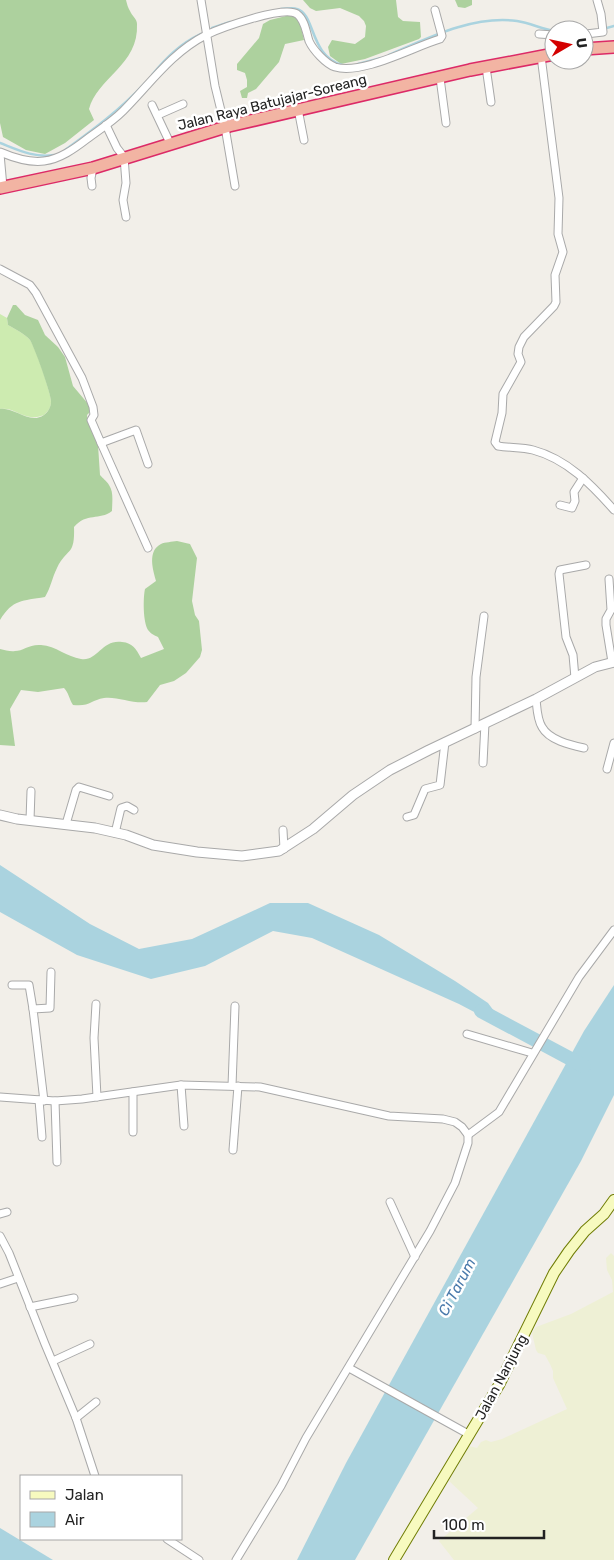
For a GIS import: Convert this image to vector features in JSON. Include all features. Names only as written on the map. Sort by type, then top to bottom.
[{"type":"highway","points":[[596,47],[614,47]]},
{"type":"highway","name":"Jalan Raya Batujajar-Soreang","points":[[2,187],[93,168],[225,127],[298,109],[544,56]]},
{"type":"main road","name":"Jalan Nanjung","points":[[394,1560],[470,1435],[512,1360],[554,1273],[585,1231],[604,1214],[613,1201]]},
{"type":"street","points":[[201,0],[215,86],[236,186]]},
{"type":"street","points":[[594,32],[603,29],[597,0]]},
{"type":"street","points":[[2,187],[0,153],[26,160],[43,162],[63,155],[123,112],[176,55],[192,43],[233,24],[276,12],[290,11],[297,14],[301,19],[306,28],[309,41],[324,60],[334,66],[352,68],[386,59],[440,39],[436,10]]},
{"type":"street","points":[[539,34],[544,34]]},
{"type":"street","points":[[541,56],[559,198],[558,234],[563,252],[555,275],[556,302],[528,332],[519,347],[518,354],[521,362],[503,394],[502,413],[495,442],[498,446],[529,449],[544,453],[562,462],[583,478],[614,510]]},
{"type":"street","points":[[486,67],[491,102]]},
{"type":"street","points":[[440,78],[446,123]]},
{"type":"street","points":[[158,115],[184,104]]},
{"type":"street","points":[[152,105],[170,143]]},
{"type":"street","points":[[298,109],[304,140]]},
{"type":"street","points":[[106,125],[124,158],[126,217]]},
{"type":"street","points":[[92,186],[93,168]]},
{"type":"street","points":[[0,270],[30,285],[82,378],[93,407],[94,415],[91,420],[148,548]]},
{"type":"street","points":[[101,443],[136,430],[148,464]]},
{"type":"street","points":[[560,505],[572,508],[575,501],[574,492],[583,478]]},
{"type":"street","points":[[575,678],[572,655],[566,637],[559,574],[560,570],[586,565]]},
{"type":"street","points":[[0,814],[30,820],[95,828],[153,845],[197,852],[242,856],[284,849],[390,770],[536,699],[595,667],[613,662],[606,625],[606,619],[611,610],[609,579]]},
{"type":"street","points":[[474,728],[476,677],[484,616]]},
{"type":"street","points":[[536,699],[540,725],[545,732],[564,742],[584,748]]},
{"type":"street","points":[[483,762],[486,724]]},
{"type":"street","points":[[406,817],[414,815],[425,789],[440,785],[445,742]]},
{"type":"street","points":[[607,769],[614,742]]},
{"type":"street","points":[[66,824],[76,790],[79,787],[108,796]]},
{"type":"street","points":[[30,820],[31,791]]},
{"type":"street","points":[[115,833],[121,808],[127,806],[134,810]]},
{"type":"street","points":[[283,830],[284,849]]},
{"type":"street","points":[[468,1135],[499,1112],[537,1044],[579,977],[614,930]]},
{"type":"street","points":[[33,1009],[50,1008],[51,972]]},
{"type":"street","points":[[12,985],[29,985],[42,1100],[42,1137]]},
{"type":"street","points":[[96,1004],[94,1038],[97,1097]]},
{"type":"street","points":[[233,1150],[235,1086],[234,1006]]},
{"type":"street","points":[[467,1034],[532,1053]]},
{"type":"street","points":[[181,1085],[184,1126]]},
{"type":"street","points":[[0,1097],[55,1101],[181,1085],[275,1089],[341,1107],[389,1116],[444,1119],[455,1122],[468,1135],[468,1143],[455,1183],[415,1257],[306,1438],[236,1560]]},
{"type":"street","points":[[133,1092],[133,1132]]},
{"type":"street","points":[[55,1101],[57,1162]]},
{"type":"street","points":[[390,1202],[415,1257]]},
{"type":"street","points":[[0,1236],[9,1253],[76,1418],[95,1475]]},
{"type":"street","points":[[0,1284],[18,1278]]},
{"type":"street","points":[[30,1307],[74,1298]]},
{"type":"street","points":[[53,1361],[90,1344]]},
{"type":"street","points":[[349,1368],[470,1435]]},
{"type":"street","points":[[76,1418],[96,1402]]},
{"type":"street","points":[[169,1540],[199,1560]]},
{"type":"green space","points":[[0,0],[126,0],[137,22],[136,38],[125,61],[93,98],[89,109],[94,120],[65,143],[45,154],[26,150],[3,137],[0,123]]},
{"type":"green space","points":[[303,0],[396,0],[398,17],[403,21],[420,22],[421,37],[365,59],[341,64],[330,56],[328,47],[332,40],[355,44],[365,37],[366,26],[364,21],[359,16],[340,8],[316,11],[310,8]]},
{"type":"green space","points":[[455,0],[472,0],[472,5],[465,8],[458,7]]},
{"type":"green space","points":[[294,14],[299,18],[304,40],[285,44],[279,62],[256,89],[248,93],[247,98],[242,98],[240,91],[247,87],[247,80],[245,73],[237,70],[237,64],[259,38],[263,24],[270,20]]},
{"type":"green space","points":[[13,305],[16,305],[25,315],[38,320],[45,335],[58,347],[65,357],[73,386],[89,405],[88,423],[98,445],[100,475],[108,483],[112,491],[112,511],[102,516],[88,518],[79,522],[74,527],[72,548],[57,568],[45,597],[19,602],[9,608],[0,620],[0,409],[11,410],[27,417],[38,418],[47,412],[51,402],[49,391],[30,340],[8,325],[7,318]]},
{"type":"green space","points":[[0,314],[7,318],[8,325],[30,340],[36,351],[51,398],[50,408],[44,415],[31,417],[12,410],[0,409]]},
{"type":"green space","points":[[177,541],[190,544],[197,558],[192,601],[195,615],[199,621],[202,650],[200,657],[186,673],[174,681],[160,685],[147,702],[109,698],[83,705],[73,705],[64,688],[38,692],[21,690],[10,709],[15,746],[0,745],[0,649],[13,651],[41,645],[52,647],[76,658],[87,659],[115,642],[132,645],[141,658],[164,649],[158,637],[150,632],[146,626],[144,593],[145,589],[156,581],[152,561],[154,551],[161,544]]},
{"type":"green space","points":[[611,1253],[614,1256],[614,1560],[454,1560],[439,1541],[478,1508],[449,1481],[469,1446],[477,1448],[481,1442],[486,1440],[491,1442],[502,1439],[567,1409],[553,1378],[550,1364],[545,1355],[538,1353],[536,1350],[532,1333],[536,1327],[571,1314],[613,1292],[606,1258]]},
{"type":"water","points":[[0,865],[90,924],[139,949],[192,939],[270,903],[308,903],[379,935],[488,1003],[500,1019],[495,1023],[459,1004],[312,938],[273,931],[205,966],[151,979],[77,955],[0,912]]},
{"type":"water","name":"Ci Tarum","points":[[614,985],[614,1095],[581,1161],[355,1560],[297,1560],[346,1463],[584,1031]]},
{"type":"water","points":[[0,1528],[53,1560],[0,1560]]},
{"type":"waterway","points":[[281,9],[295,8],[303,13],[324,53],[331,60],[342,65]]},
{"type":"waterway","points":[[389,55],[451,29],[484,21],[517,21],[544,29]]},
{"type":"waterway","points":[[212,28],[230,22]]},
{"type":"waterway","points":[[603,29],[614,26]]},
{"type":"waterway","points":[[152,75],[174,52],[201,34]]},
{"type":"waterway","points":[[358,64],[381,58]]},
{"type":"waterway","points":[[65,150],[117,110],[145,83]]},
{"type":"waterway","points":[[0,143],[33,154],[54,155]]},
{"type":"waterway","points":[[481,1011],[584,1066]]}]
